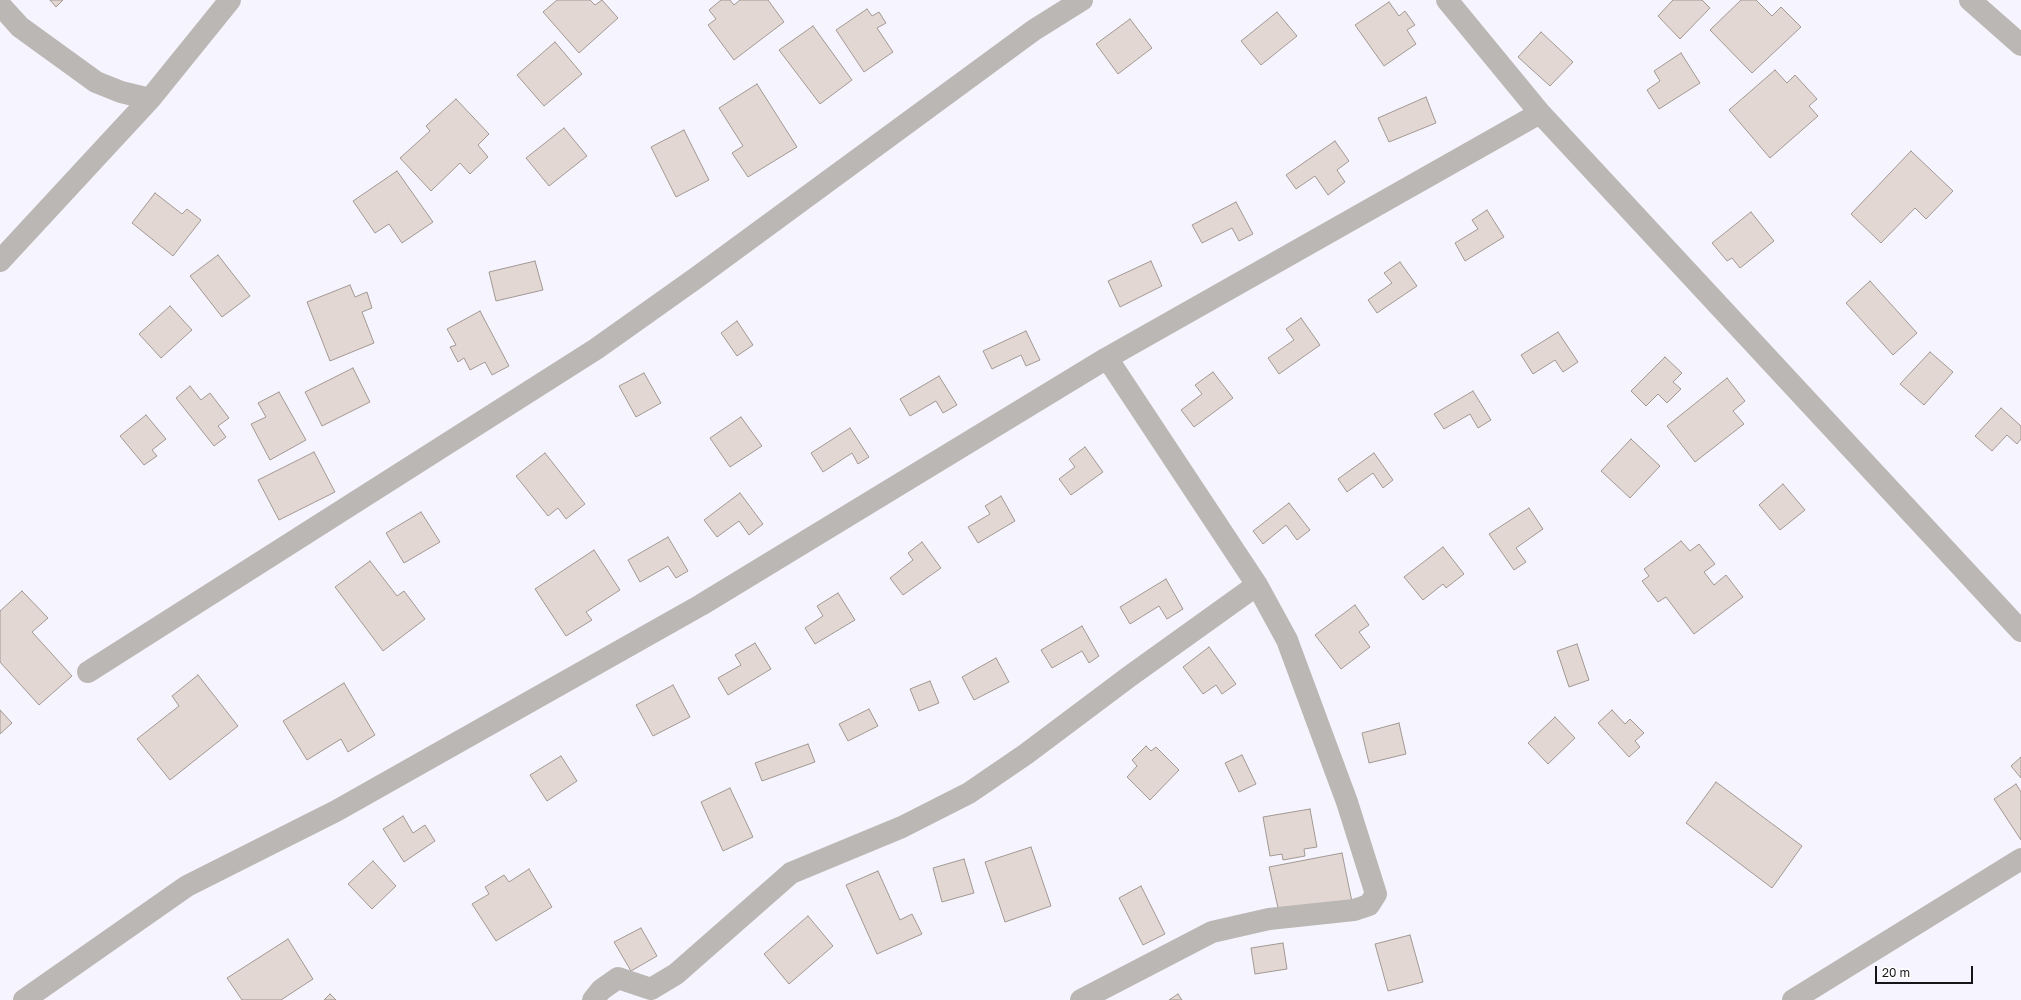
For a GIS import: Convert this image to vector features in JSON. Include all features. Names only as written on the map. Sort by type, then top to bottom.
[{"type":"street","points":[[0,261],[150,99],[230,0]]},
{"type":"street","points":[[88,672],[596,349],[696,278],[1034,30],[1082,0]]},
{"type":"street","points":[[1447,0],[1540,113],[2021,631]]},
{"type":"street","points":[[1970,0],[2021,45]]},
{"type":"street","points":[[0,4],[20,27],[96,82],[121,92],[150,99]]},
{"type":"street","points":[[24,1000],[187,886],[336,811],[701,605],[1107,358],[1540,113]]},
{"type":"street","points":[[1081,1000],[1212,932],[1270,919],[1354,910],[1369,905],[1376,894],[1347,802],[1287,640],[1257,585],[1107,358]]},
{"type":"street","points":[[594,1000],[601,990],[618,978],[656,995],[676,974],[791,873],[902,827],[969,793],[1026,754],[1130,676],[1257,585]]},
{"type":"street","points":[[1793,1000],[2021,859]]},
{"type":"building","points":[[50,0],[63,0],[56,7]]},
{"type":"building","points":[[557,0],[590,0],[595,5],[602,0],[618,18],[579,53],[543,12]]},
{"type":"building","points":[[721,0],[730,0],[734,5],[740,0],[768,0],[784,22],[734,60],[708,25],[716,19],[709,10]]},
{"type":"building","points":[[1673,0],[1702,0],[1710,8],[1680,39],[1658,16]]},
{"type":"building","points":[[1741,0],[1756,0],[1772,16],[1781,7],[1801,27],[1752,73],[1710,30]]},
{"type":"building","points":[[1389,2],[1399,16],[1405,11],[1415,25],[1407,30],[1416,44],[1384,66],[1355,25]]},
{"type":"building","points":[[867,9],[872,16],[879,12],[886,23],[877,28],[893,52],[864,72],[836,30]]},
{"type":"building","points":[[1277,12],[1297,36],[1261,65],[1241,41]]},
{"type":"building","points":[[1130,19],[1152,48],[1118,74],[1096,44]]},
{"type":"building","points":[[813,26],[852,80],[820,104],[779,50]]},
{"type":"building","points":[[1541,32],[1573,62],[1550,86],[1518,57]]},
{"type":"building","points":[[555,42],[582,74],[544,106],[517,75]]},
{"type":"building","points":[[1681,53],[1700,83],[1659,109],[1647,90],[1660,81],[1654,71]]},
{"type":"building","points":[[1775,70],[1787,83],[1795,75],[1817,99],[1809,106],[1818,116],[1770,158],[1729,110]]},
{"type":"building","points":[[757,84],[797,147],[748,177],[732,153],[743,146],[719,108]]},
{"type":"building","points":[[1426,97],[1436,123],[1389,142],[1378,118]]},
{"type":"building","points":[[456,99],[489,134],[478,145],[488,157],[470,174],[460,163],[431,191],[400,158],[430,131],[426,126]]},
{"type":"building","points":[[564,128],[587,156],[549,186],[526,158]]},
{"type":"building","points":[[684,130],[709,180],[676,197],[651,147]]},
{"type":"building","points":[[1335,141],[1349,161],[1337,170],[1345,182],[1328,195],[1315,176],[1296,189],[1286,175]]},
{"type":"building","points":[[1911,151],[1953,191],[1926,219],[1915,208],[1881,243],[1851,214]]},
{"type":"building","points":[[397,171],[433,222],[402,243],[389,224],[375,233],[353,201]]},
{"type":"building","points":[[155,193],[182,214],[187,209],[201,220],[173,256],[132,223]]},
{"type":"building","points":[[1236,202],[1253,234],[1239,241],[1232,228],[1202,243],[1192,225]]},
{"type":"building","points":[[1487,210],[1504,237],[1465,261],[1455,243],[1478,229],[1472,220]]},
{"type":"building","points":[[1751,212],[1774,241],[1740,268],[1732,258],[1727,261],[1712,243]]},
{"type":"building","points":[[218,255],[250,296],[222,317],[190,276]]},
{"type":"building","points":[[535,261],[543,290],[496,301],[489,272]]},
{"type":"building","points":[[1151,261],[1162,286],[1120,307],[1108,281]]},
{"type":"building","points":[[1400,262],[1417,286],[1377,313],[1368,300],[1392,283],[1384,273]]},
{"type":"building","points":[[1870,281],[1917,333],[1893,355],[1846,303]]},
{"type":"building","points":[[350,285],[355,297],[367,292],[372,308],[362,312],[374,343],[330,361],[307,302]]},
{"type":"building","points":[[170,306],[192,330],[161,358],[139,334]]},
{"type":"building","points":[[480,311],[509,366],[492,375],[485,362],[470,370],[464,358],[458,362],[450,347],[456,345],[447,329]]},
{"type":"building","points":[[1301,318],[1320,345],[1279,374],[1268,358],[1294,340],[1286,329]]},
{"type":"building","points":[[737,321],[753,345],[737,356],[721,333]]},
{"type":"building","points":[[1026,331],[1040,360],[1026,366],[1021,355],[992,369],[983,351]]},
{"type":"building","points":[[1558,332],[1578,362],[1563,372],[1555,360],[1533,374],[1521,355]]},
{"type":"building","points":[[1930,352],[1953,372],[1924,405],[1900,384]]},
{"type":"building","points":[[1665,357],[1682,373],[1673,382],[1681,389],[1667,403],[1658,394],[1646,406],[1631,391]]},
{"type":"building","points":[[353,368],[370,402],[322,426],[305,392]]},
{"type":"building","points":[[1213,372],[1233,398],[1194,427],[1181,410],[1202,394],[1195,385]]},
{"type":"building","points":[[644,373],[661,403],[636,417],[619,386]]},
{"type":"building","points":[[939,376],[957,405],[943,413],[936,401],[910,416],[900,399]]},
{"type":"building","points":[[1727,378],[1745,401],[1733,411],[1744,424],[1695,462],[1667,426]]},
{"type":"building","points":[[190,386],[201,400],[210,393],[229,418],[218,426],[226,437],[214,446],[176,398]]},
{"type":"building","points":[[1473,391],[1491,420],[1478,428],[1470,414],[1444,429],[1434,414]]},
{"type":"building","points":[[279,392],[306,440],[270,460],[251,424],[266,417],[258,403]]},
{"type":"building","points":[[2001,408],[2021,426],[2021,439],[2017,444],[2007,435],[1992,451],[1975,436]]},
{"type":"building","points":[[146,415],[166,439],[152,450],[157,456],[144,465],[120,436]]},
{"type":"building","points":[[741,417],[762,446],[730,467],[710,438]]},
{"type":"building","points":[[850,428],[869,457],[858,464],[852,453],[823,472],[811,453]]},
{"type":"building","points":[[1631,439],[1660,466],[1630,498],[1601,471]]},
{"type":"building","points":[[1085,447],[1103,472],[1071,495],[1059,479],[1075,467],[1069,459]]},
{"type":"building","points":[[314,452],[335,492],[279,520],[258,480]]},
{"type":"building","points":[[545,453],[585,504],[566,519],[558,508],[548,516],[516,476]]},
{"type":"building","points":[[1374,453],[1393,480],[1383,488],[1373,473],[1347,492],[1338,479]]},
{"type":"building","points":[[1783,484],[1805,510],[1780,530],[1759,505]]},
{"type":"building","points":[[740,493],[763,524],[749,535],[739,521],[717,537],[704,520]]},
{"type":"building","points":[[1001,496],[1015,521],[978,543],[968,527],[990,514],[985,506]]},
{"type":"building","points":[[1289,503],[1310,530],[1297,540],[1286,525],[1263,544],[1253,531]]},
{"type":"building","points":[[1529,508],[1543,529],[1516,548],[1526,562],[1514,570],[1489,534]]},
{"type":"building","points":[[421,512],[440,542],[404,563],[386,533]]},
{"type":"building","points":[[668,537],[688,571],[676,578],[668,566],[640,582],[628,560]]},
{"type":"building","points":[[1681,541],[1690,551],[1699,544],[1715,564],[1704,572],[1714,585],[1726,575],[1743,597],[1694,634],[1666,597],[1658,602],[1642,581],[1649,576],[1644,569]]},
{"type":"building","points":[[922,542],[941,568],[903,595],[890,578],[913,560],[908,553]]},
{"type":"building","points":[[1443,547],[1464,574],[1446,588],[1443,584],[1423,600],[1404,577]]},
{"type":"building","points":[[594,550],[620,590],[586,612],[592,620],[566,636],[535,589]]},
{"type":"building","points":[[370,561],[397,596],[404,591],[425,619],[383,651],[335,587]]},
{"type":"building","points":[[1166,579],[1183,609],[1167,619],[1159,606],[1130,624],[1120,607]]},
{"type":"building","points":[[22,591],[48,618],[32,632],[72,676],[39,705],[0,662],[0,611]]},
{"type":"building","points":[[838,593],[855,620],[815,644],[805,628],[823,616],[817,606]]},
{"type":"building","points":[[1355,605],[1369,625],[1359,632],[1370,647],[1341,669],[1315,635]]},
{"type":"building","points":[[1082,626],[1099,656],[1089,663],[1082,651],[1052,668],[1041,650]]},
{"type":"building","points":[[755,643],[771,669],[728,695],[718,678],[741,665],[735,655]]},
{"type":"building","points":[[1577,644],[1589,680],[1569,687],[1557,651]]},
{"type":"building","points":[[1209,647],[1236,684],[1222,694],[1216,685],[1203,694],[1183,667]]},
{"type":"building","points":[[996,658],[1009,682],[974,700],[962,677]]},
{"type":"building","points":[[198,675],[238,726],[170,780],[137,739],[179,706],[172,696]]},
{"type":"building","points":[[930,681],[939,703],[919,711],[910,689]]},
{"type":"building","points":[[344,683],[375,735],[348,752],[341,739],[307,760],[283,721]]},
{"type":"building","points":[[673,685],[690,717],[653,736],[636,705]]},
{"type":"building","points":[[869,709],[878,726],[848,741],[839,724]]},
{"type":"building","points":[[0,710],[12,723],[0,734]]},
{"type":"building","points":[[1612,710],[1625,724],[1630,719],[1644,733],[1635,741],[1640,747],[1629,757],[1598,723]]},
{"type":"building","points":[[1555,717],[1575,738],[1548,764],[1528,743]]},
{"type":"building","points":[[1399,723],[1406,754],[1369,763],[1362,733]]},
{"type":"building","points":[[808,744],[815,762],[762,781],[755,763]]},
{"type":"building","points":[[1146,746],[1151,751],[1156,747],[1179,770],[1150,800],[1127,777],[1137,766],[1132,760]]},
{"type":"building","points":[[1242,755],[1256,784],[1239,792],[1225,763]]},
{"type":"building","points":[[561,756],[577,781],[547,801],[530,775]]},
{"type":"building","points":[[2021,757],[2021,778],[2011,766]]},
{"type":"building","points":[[1716,782],[1802,846],[1772,888],[1686,823]]},
{"type":"building","points":[[2016,784],[2021,792],[2021,840],[1994,799]]},
{"type":"building","points":[[730,788],[753,837],[723,851],[701,802]]},
{"type":"building","points":[[1310,809],[1317,847],[1304,849],[1305,856],[1283,860],[1282,854],[1270,856],[1263,817]]},
{"type":"building","points":[[403,816],[413,833],[425,825],[435,841],[404,862],[383,829]]},
{"type":"building","points":[[1031,847],[1051,906],[1005,922],[985,862]]},
{"type":"building","points":[[1342,853],[1352,902],[1280,917],[1269,867]]},
{"type":"building","points":[[964,859],[974,893],[942,902],[933,868]]},
{"type":"building","points":[[373,861],[396,886],[372,909],[348,884]]},
{"type":"building","points":[[529,869],[552,907],[496,941],[472,904],[489,894],[485,887],[504,875],[509,882]]},
{"type":"building","points":[[878,871],[900,920],[912,914],[922,934],[877,954],[846,885]]},
{"type":"building","points":[[1141,886],[1165,934],[1143,945],[1119,898]]},
{"type":"building","points":[[808,916],[833,946],[789,984],[764,954]]},
{"type":"building","points":[[641,928],[657,956],[631,971],[614,942]]},
{"type":"building","points":[[1410,935],[1423,982],[1388,991],[1375,944]]},
{"type":"building","points":[[288,939],[313,979],[281,1000],[242,1000],[227,978]]},
{"type":"building","points":[[1283,943],[1287,969],[1255,974],[1251,948]]},
{"type":"building","points":[[330,994],[336,1000],[324,1000]]},
{"type":"building","points":[[1178,994],[1182,1000],[1169,1000]]}]
